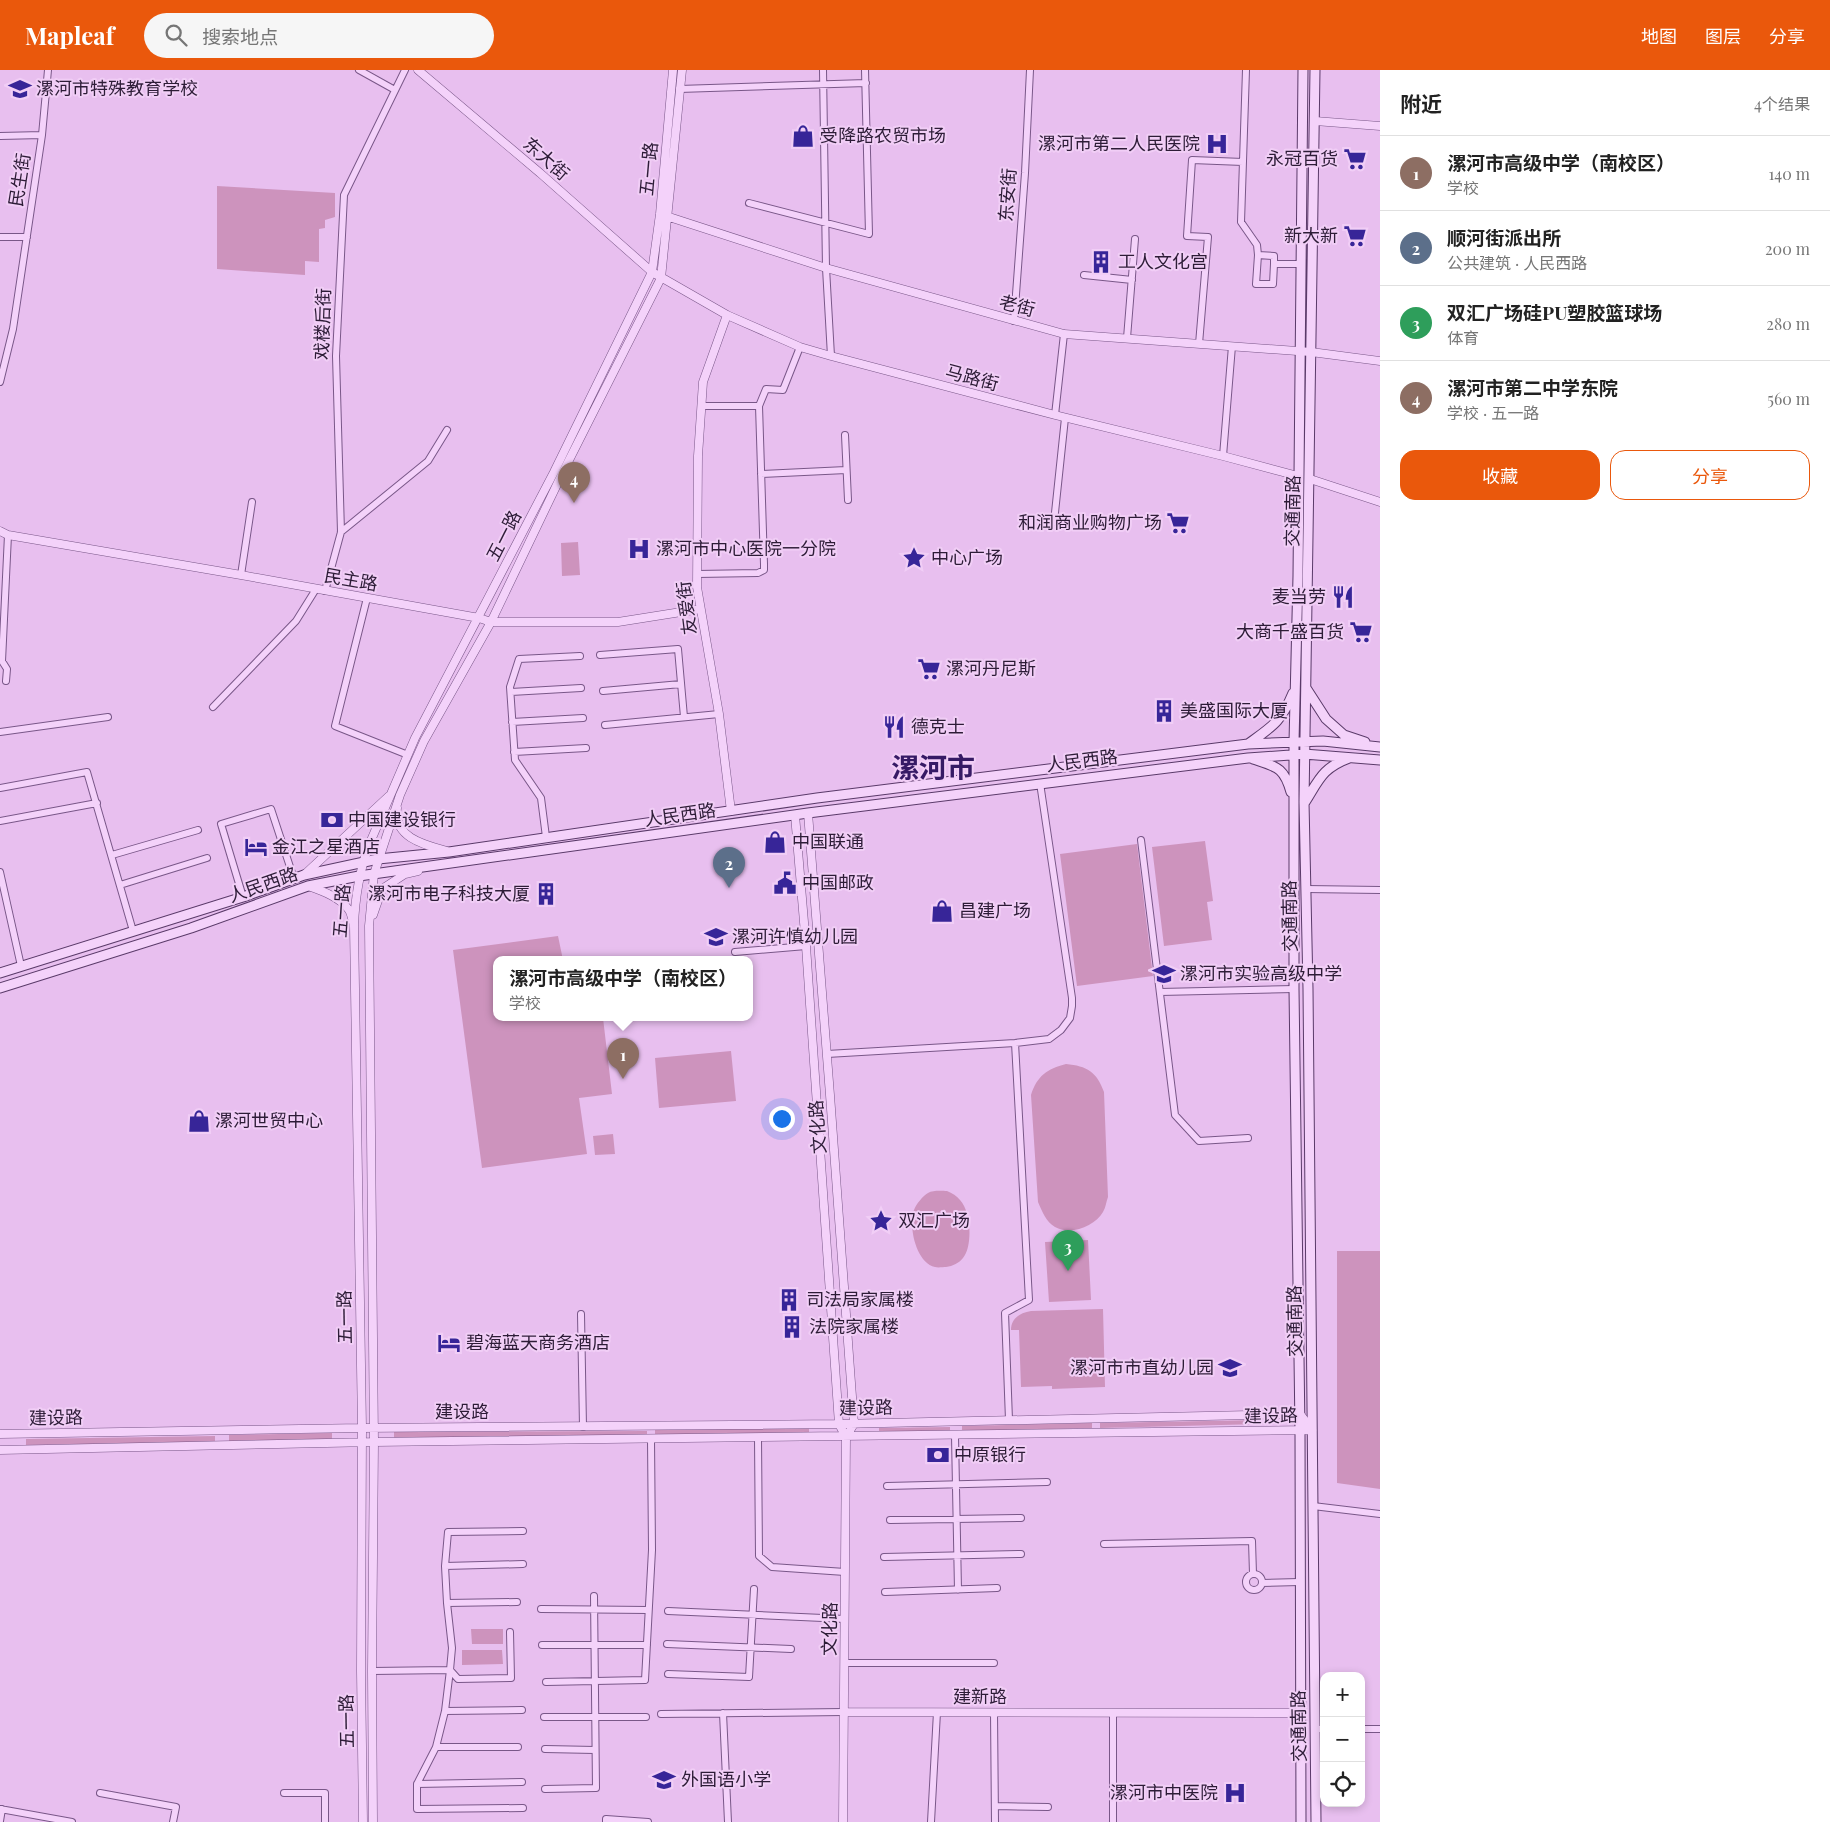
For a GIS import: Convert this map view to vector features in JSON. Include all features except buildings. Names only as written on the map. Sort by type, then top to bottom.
[{"type":"main road","name":"交通南路","points":[[1301,1822],[1300,1414],[1294,989],[1294,742],[1302,264],[1303,70]]},
{"type":"main road","name":"交通南路","points":[[1315,70],[1304,802],[1314,1582],[1320,1729],[1316,1822]]},
{"type":"main road","points":[[1248,744],[1279,720],[1295,688]]},
{"type":"main road","points":[[1306,688],[1326,719],[1344,735],[1380,747]]},
{"type":"main road","name":"人民西路","points":[[0,973],[243,897],[304,875],[378,859],[448,852],[817,798],[1248,744],[1305,741],[1380,747]]},
{"type":"main road","name":"人民西路","points":[[0,988],[191,928],[308,886],[359,876],[808,813],[1248,758],[1304,754],[1380,760]]},
{"type":"main road","points":[[1248,758],[1273,766],[1284,772],[1294,803]]},
{"type":"main road","points":[[1304,802],[1324,771],[1334,764],[1351,758]]},
{"type":"main road","points":[[1300,1582],[1314,1582]]},
{"type":"street","name":"民生街","points":[[0,382],[13,329],[42,135],[48,70]]},
{"type":"street","points":[[359,70],[395,90]]},
{"type":"street","name":"戏楼后街","points":[[326,591],[341,532],[336,356],[344,195],[405,70]]},
{"type":"street","name":"东大街","points":[[418,70],[540,173],[652,272]]},
{"type":"street","name":"五一路","points":[[373,1822],[374,1428],[369,926],[374,874],[400,795],[424,742],[491,622],[562,474],[661,278],[663,215],[673,70]]},
{"type":"street","name":"五一路","points":[[363,1822],[361,1671],[362,1428],[354,926],[359,876],[362,862],[415,738],[554,472],[652,272],[663,215],[682,70]]},
{"type":"street","points":[[822,70],[826,268],[831,356]]},
{"type":"street","points":[[749,203],[869,234],[866,70]]},
{"type":"street","name":"东安街","points":[[1014,321],[1030,70]]},
{"type":"street","points":[[1246,70],[1241,222],[1257,245],[1256,284],[1273,284],[1274,256],[1258,255]]},
{"type":"street","points":[[679,89],[866,83]]},
{"type":"street","points":[[1315,121],[1380,126]]},
{"type":"street","points":[[0,136],[42,135]]},
{"type":"street","points":[[1200,344],[1208,237],[1187,236],[1192,160],[1243,162]]},
{"type":"street","name":"老街","points":[[663,215],[826,268],[1064,334],[1311,352],[1380,361]]},
{"type":"street","points":[[0,237],[27,237]]},
{"type":"street","points":[[1127,338],[1136,239]]},
{"type":"street","points":[[1274,264],[1302,264]]},
{"type":"street","name":"马路街","points":[[652,272],[727,315],[800,347],[1055,416],[1298,476]]},
{"type":"street","points":[[1084,275],[1132,280]]},
{"type":"street","name":"友爱街","points":[[727,315],[703,382],[698,456],[697,574],[700,609],[718,714],[730,810]]},
{"type":"street","points":[[1055,416],[1064,334]]},
{"type":"street","points":[[1223,456],[1232,346]]},
{"type":"street","points":[[697,574],[758,573],[764,570],[758,406],[766,389],[784,390],[800,347]]},
{"type":"street","points":[[701,406],[758,406]]},
{"type":"street","points":[[1054,522],[1065,418]]},
{"type":"street","points":[[341,532],[428,461],[447,430]]},
{"type":"street","points":[[844,435],[848,500]]},
{"type":"street","points":[[761,474],[846,470]]},
{"type":"street","points":[[1310,479],[1380,502]]},
{"type":"street","points":[[241,575],[252,502]]},
{"type":"street","name":"民主路","points":[[0,531],[8,535],[241,575],[479,618],[491,622],[618,622],[700,609]]},
{"type":"street","points":[[6,681],[7,669],[2,661],[8,535]]},
{"type":"street","points":[[213,707],[296,621],[316,589]]},
{"type":"street","points":[[367,598],[335,726],[408,755]]},
{"type":"street","points":[[600,655],[678,648],[684,717]]},
{"type":"street","points":[[546,837],[541,798],[514,760],[510,687],[519,659],[580,656]]},
{"type":"street","points":[[603,691],[681,684]]},
{"type":"street","points":[[511,692],[581,688]]},
{"type":"street","points":[[606,725],[718,714]]},
{"type":"street","points":[[0,732],[108,716]]},
{"type":"street","points":[[512,722],[582,718]]},
{"type":"street","points":[[514,752],[586,748]]},
{"type":"street","points":[[0,788],[87,772],[133,931]]},
{"type":"street","points":[[827,1054],[1015,1043],[1049,1039],[1062,1030],[1070,1018],[1072,1006],[1040,783]]},
{"type":"street","points":[[304,875],[390,794]]},
{"type":"street","points":[[400,795],[397,813],[398,824],[404,832],[412,840],[448,852]]},
{"type":"street","points":[[0,821],[97,803]]},
{"type":"street","points":[[243,897],[221,824],[271,809],[294,879]]},
{"type":"street","name":"文化路","points":[[808,813],[854,1424]]},
{"type":"street","name":"文化路","points":[[795,815],[806,946],[839,1424],[846,1437],[843,1822]]},
{"type":"street","points":[[796,828],[809,827]]},
{"type":"street","points":[[112,855],[198,830]]},
{"type":"street","points":[[1141,840],[1175,1115],[1199,1141],[1248,1138]]},
{"type":"street","points":[[120,885],[207,858]]},
{"type":"street","points":[[369,926],[382,889],[405,874],[438,866]]},
{"type":"street","points":[[0,872],[21,966]]},
{"type":"street","points":[[308,886],[327,892],[349,910],[354,926]]},
{"type":"street","points":[[1306,889],[1380,890]]},
{"type":"street","points":[[735,952],[806,946]]},
{"type":"street","points":[[1160,992],[1294,989]]},
{"type":"street","points":[[1009,1420],[1005,1313],[1029,1300],[1015,1043]]},
{"type":"street","points":[[581,1314],[583,1427]]},
{"type":"street","name":"建设路","points":[[0,1434],[362,1428],[854,1424],[1300,1414],[1312,1430]]},
{"type":"street","points":[[1096,1418],[1096,1434]]},
{"type":"street","points":[[955,1422],[958,1590]]},
{"type":"street","points":[[846,1437],[854,1424]]},
{"type":"street","points":[[546,1682],[645,1680],[652,1550],[651,1426]]},
{"type":"street","name":"建设路","points":[[0,1450],[362,1442],[651,1440],[1312,1430]]},
{"type":"street","points":[[221,1431],[222,1445]]},
{"type":"street","points":[[20,1434],[21,1450]]},
{"type":"street","points":[[758,1438],[759,1556],[772,1567],[845,1572]]},
{"type":"street","points":[[888,1486],[1047,1482]]},
{"type":"street","points":[[1313,1506],[1380,1514]]},
{"type":"street","points":[[890,1520],[1021,1518]]},
{"type":"street","points":[[523,1531],[448,1532],[445,1566],[446,1603],[452,1648],[450,1670],[445,1711],[436,1747],[417,1784],[417,1809],[523,1808]]},
{"type":"street","points":[[1104,1544],[1252,1541],[1253,1574]]},
{"type":"street","points":[[884,1557],[1021,1554]]},
{"type":"street","points":[[445,1566],[523,1564]]},
{"type":"street","points":[[1253,1574],[1259,1576],[1262,1583],[1260,1588],[1256,1590],[1248,1588],[1246,1581],[1248,1576],[1253,1574]]},
{"type":"street","points":[[1262,1583],[1300,1582]]},
{"type":"street","points":[[885,1592],[997,1588]]},
{"type":"street","points":[[668,1674],[749,1677],[754,1589]]},
{"type":"street","points":[[545,1789],[596,1788],[594,1596]]},
{"type":"street","points":[[446,1603],[516,1602]]},
{"type":"street","points":[[541,1609],[648,1610]]},
{"type":"street","points":[[668,1610],[845,1618]]},
{"type":"street","points":[[361,1671],[450,1670],[458,1679],[511,1678],[510,1632]]},
{"type":"street","points":[[667,1644],[791,1650]]},
{"type":"street","points":[[542,1645],[647,1645]]},
{"type":"street","points":[[844,1663],[994,1663]]},
{"type":"street","points":[[445,1711],[522,1710]]},
{"type":"street","name":"建新路","points":[[661,1714],[843,1712],[1300,1713]]},
{"type":"street","points":[[931,1822],[937,1712]]},
{"type":"street","points":[[994,1712],[995,1822]]},
{"type":"street","points":[[723,1713],[728,1822]]},
{"type":"street","points":[[1113,1713],[1114,1822]]},
{"type":"street","points":[[544,1718],[646,1717]]},
{"type":"street","points":[[1365,1729],[1380,1729]]},
{"type":"street","points":[[436,1747],[518,1747]]},
{"type":"street","points":[[545,1749],[595,1750]]},
{"type":"street","points":[[417,1784],[522,1782]]},
{"type":"street","points":[[100,1793],[176,1807],[173,1822]]},
{"type":"street","points":[[284,1793],[325,1793],[325,1822]]},
{"type":"street","points":[[995,1806],[1048,1807]]},
{"type":"street","points":[[0,1821],[1,1809],[72,1822]]},
{"type":"street","points":[[606,1822],[606,1819],[648,1822]]},
{"type":"shaded area","points":[[217,186],[335,193],[335,217],[325,220],[325,228],[319,229],[319,262],[305,261],[305,275],[217,269]]},
{"type":"shaded area","points":[[578,542],[580,575],[562,576],[561,543]]},
{"type":"shaded area","points":[[1205,841],[1213,901],[1207,902],[1212,940],[1164,946],[1152,847]]},
{"type":"shaded area","points":[[1137,844],[1153,976],[1077,986],[1060,854]]},
{"type":"shaded area","points":[[558,936],[562,956],[493,956],[493,1021],[603,1021],[612,1094],[579,1098],[587,1154],[482,1168],[453,950]]},
{"type":"shaded area","points":[[731,1051],[736,1101],[659,1108],[655,1058]]},
{"type":"shaded area","points":[[1066,1064],[1080,1066],[1090,1071],[1098,1079],[1104,1092],[1108,1197],[1103,1212],[1094,1222],[1075,1230],[1061,1230],[1052,1225],[1038,1202],[1031,1095],[1036,1083],[1044,1074],[1053,1068]]},
{"type":"shaded area","points":[[613,1134],[615,1154],[595,1155],[593,1136]]},
{"type":"shaded area","points":[[932,1191],[947,1191],[959,1199],[967,1212],[968,1245],[966,1253],[958,1263],[949,1267],[936,1267],[928,1264],[918,1251],[913,1234],[912,1217],[916,1205],[926,1194]]},
{"type":"shaded area","points":[[1088,1240],[1091,1300],[1049,1302],[1045,1242]]},
{"type":"shaded area","points":[[1337,1251],[1380,1251],[1380,1489],[1337,1483]]},
{"type":"shaded area","points":[[1103,1309],[1105,1387],[1052,1389],[1052,1386],[1021,1387],[1019,1330],[1011,1330],[1014,1319],[1023,1313],[1031,1311]]},
{"type":"shaded area","points":[[1261,1420],[1265,1423],[1100,1428],[1100,1423]]},
{"type":"shaded area","points":[[1092,1423],[1092,1428],[962,1431],[962,1426]]},
{"type":"shaded area","points":[[950,1427],[950,1431],[879,1432],[879,1428]]},
{"type":"shaded area","points":[[809,1428],[809,1434],[655,1436],[655,1430]]},
{"type":"shaded area","points":[[647,1431],[647,1436],[394,1438],[394,1432]]},
{"type":"shaded area","points":[[332,1433],[332,1439],[229,1441],[229,1435]]},
{"type":"shaded area","points":[[215,1436],[215,1442],[26,1445],[26,1439]]},
{"type":"shaded area","points":[[471,1629],[503,1629],[503,1644],[472,1644]]},
{"type":"shaded area","points":[[462,1650],[502,1650],[503,1664],[462,1665]]},
{"type":"place","name":"漯河市特殊教育学校","points":[[20,89]]},
{"type":"place","name":"受降路农贸市场","points":[[803,136]]},
{"type":"place","name":"漯河市第二人民医院","points":[[1217,144]]},
{"type":"place","name":"永冠百货","points":[[1355,159]]},
{"type":"place","name":"新大新","points":[[1355,236]]},
{"type":"place","name":"工人文化宫","points":[[1101,262]]},
{"type":"place","name":"漯河市第二中学东院","points":[[574,503]]},
{"type":"place","name":"和润商业购物广场","points":[[1178,523]]},
{"type":"place","name":"漯河市中心医院一分院","points":[[639,549]]},
{"type":"place","name":"中心广场","points":[[914,558]]},
{"type":"place","name":"麦当劳","points":[[1343,597]]},
{"type":"place","name":"大商千盛百货","points":[[1361,632]]},
{"type":"place","name":"漯河丹尼斯","points":[[929,669]]},
{"type":"place","name":"美盛国际大厦","points":[[1164,711]]},
{"type":"place","name":"德克士","points":[[894,727]]},
{"type":"place","name":"中国建设银行","points":[[332,820]]},
{"type":"place","name":"中国联通","points":[[775,842]]},
{"type":"place","name":"金江之星酒店","points":[[256,847]]},
{"type":"place","name":"中国邮政","points":[[785,883]]},
{"type":"place","name":"顺河街派出所","points":[[729,888]]},
{"type":"place","name":"漯河市电子科技大厦","points":[[546,894]]},
{"type":"place","name":"昌建广场","points":[[942,911]]},
{"type":"place","name":"漯河许慎幼儿园","points":[[716,937]]},
{"type":"place","name":"漯河市实验高级中学","points":[[1164,974]]},
{"type":"place","name":"漯河市高级中学（南校区）","points":[[623,1079]]},
{"type":"place","name":"漯河世贸中心","points":[[199,1121]]},
{"type":"place","name":"双汇广场","points":[[881,1221]]},
{"type":"place","name":"双汇广场硅PU塑胶篮球场","points":[[1068,1271]]},
{"type":"place","name":"司法局家属楼","points":[[789,1300]]},
{"type":"place","name":"法院家属楼","points":[[792,1327]]},
{"type":"place","name":"碧海蓝天商务酒店","points":[[449,1343]]},
{"type":"place","name":"漯河市市直幼儿园","points":[[1230,1368]]},
{"type":"place","name":"中原银行","points":[[938,1455]]},
{"type":"place","name":"外国语小学","points":[[664,1780]]},
{"type":"place","name":"漯河市中医院","points":[[1235,1793]]},
{"type":"district","name":"漯河市","points":[[933,768]]}]
